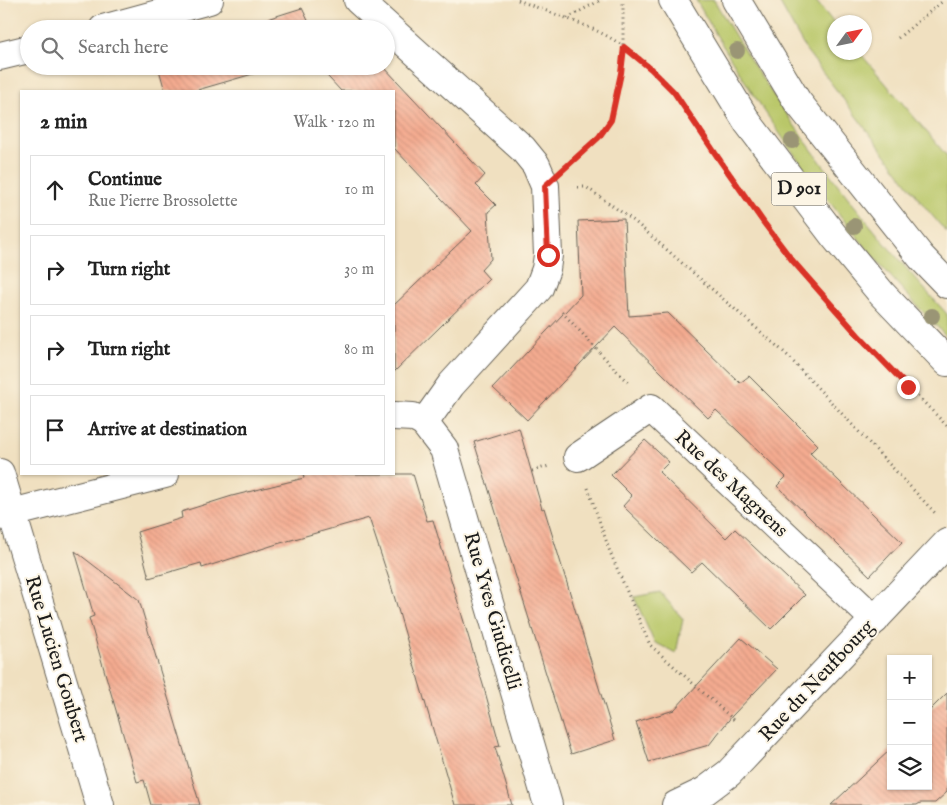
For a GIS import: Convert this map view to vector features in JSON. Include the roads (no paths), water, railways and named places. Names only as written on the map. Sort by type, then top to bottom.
[{"type":"street","points":[[136,20],[209,0]]},
{"type":"street","points":[[358,0],[380,20]]},
{"type":"street","name":"D 901","points":[[673,0],[748,123],[834,236],[882,294],[947,362]]},
{"type":"street","name":"D 901","points":[[736,0],[797,101],[896,226],[947,284]]},
{"type":"street","points":[[395,34],[523,150],[536,165],[545,186],[548,255],[546,269],[539,288],[451,385],[424,423],[413,417],[395,416]]},
{"type":"street","points":[[0,56],[20,51]]},
{"type":"street","name":"Rue des Magnens","points":[[578,456],[651,408],[875,620]]},
{"type":"street","name":"Rue Yves Giudicelli","points":[[424,423],[444,449],[548,805]]},
{"type":"street","name":"Rue Lucien Goubert","points":[[0,473],[6,514],[100,805]]},
{"type":"street","points":[[6,514],[161,475]]},
{"type":"street","name":"Rue du Neufbourg","points":[[676,805],[705,790],[729,773],[759,743],[875,620],[944,531]]}]
